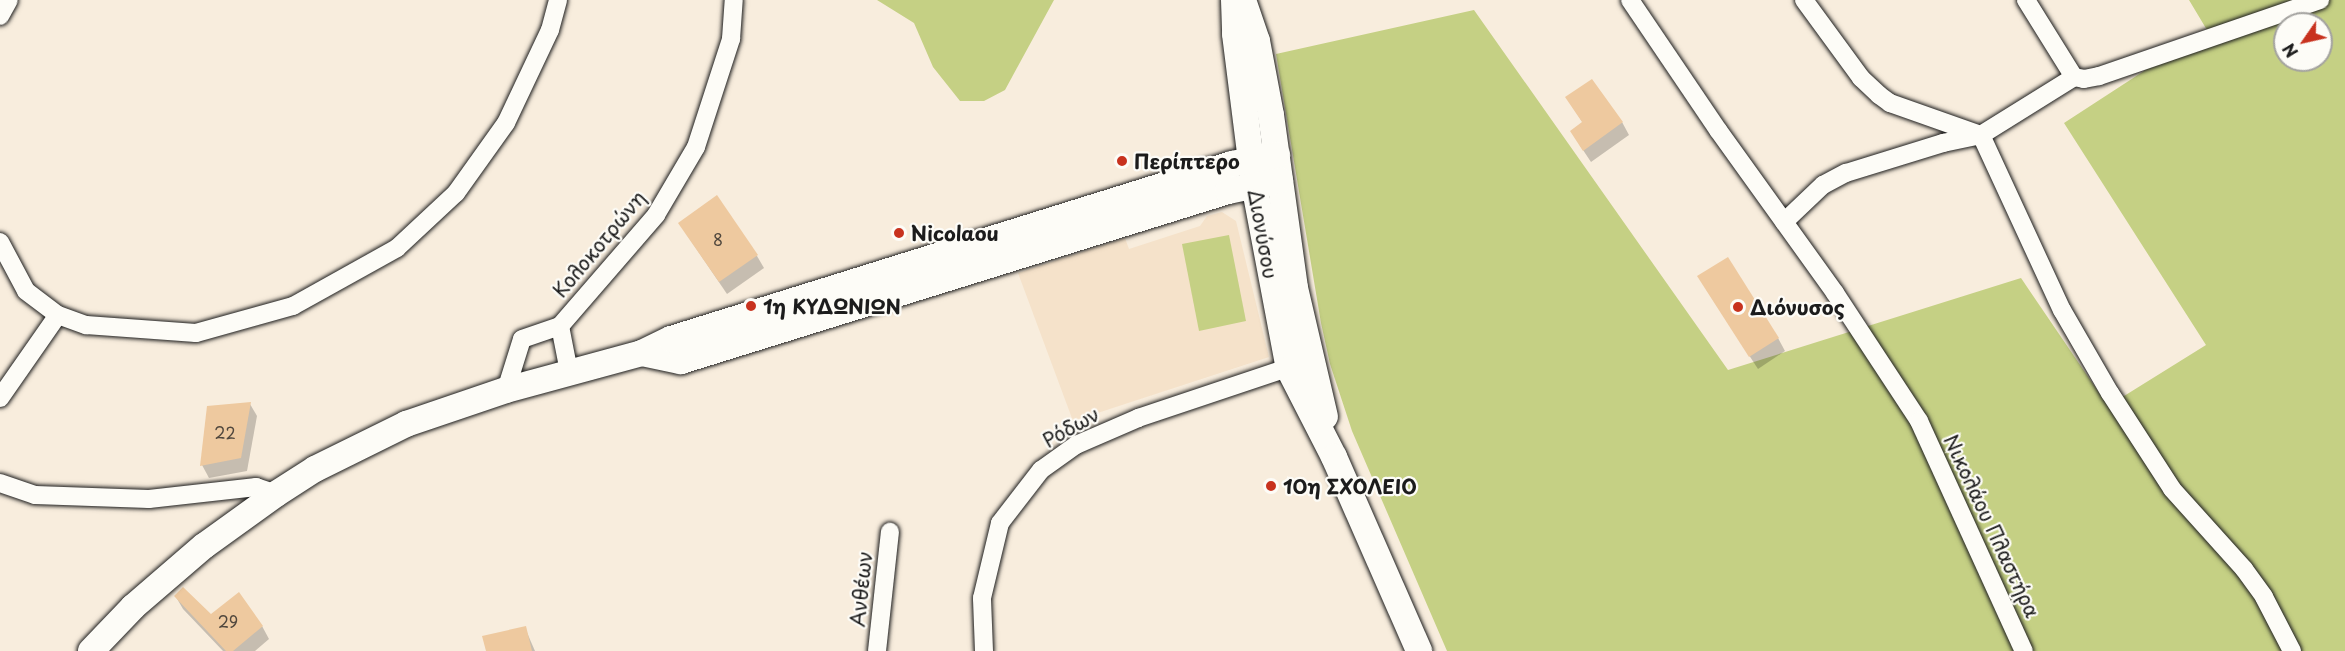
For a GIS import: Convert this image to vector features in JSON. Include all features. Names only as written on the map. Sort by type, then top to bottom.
[{"type":"street","points":[[0,16],[9,0]]},
{"type":"street","points":[[0,242],[26,291],[58,315],[86,325],[196,333],[293,306],[397,248],[456,193],[506,123],[550,30],[558,0]]},
{"type":"street","name":"Κολοκοτρώνη","points":[[506,390],[522,339],[560,326],[656,215],[696,147],[731,39],[734,0]]},
{"type":"street","name":"Διονύσου","points":[[1234,0],[1235,34],[1252,171],[1299,364],[1334,457],[1419,651]]},
{"type":"street","name":"Διονύσου","points":[[1243,0],[1257,41],[1278,168],[1295,288],[1299,364]]},
{"type":"street","name":"Νικολάου Πλαστήρα","points":[[1630,0],[1919,421],[2024,651]]},
{"type":"street","points":[[1804,0],[1861,78],[1879,95],[1890,103],[1981,135],[2062,310],[2110,393],[2172,489],[2244,568],[2264,597],[2292,651]]},
{"type":"street","points":[[2026,0],[2074,76],[2084,79],[2099,76],[2320,0]]},
{"type":"street","points":[[1784,222],[1822,186],[1845,173],[1943,143],[1981,135],[2074,76]]},
{"type":"street","points":[[91,651],[133,607],[204,546],[276,494],[315,469],[406,424],[506,390],[642,353],[681,361],[1252,171],[1278,168]]},
{"type":"street","points":[[0,398],[58,315]]},
{"type":"street","points":[[560,326],[569,372]]},
{"type":"street","name":"Ρόδων","points":[[984,651],[982,598],[1000,523],[1041,470],[1076,445],[1138,418],[1299,364]]},
{"type":"street","points":[[0,483],[35,495],[149,499],[256,487],[276,494]]},
{"type":"street","name":"Ανθέων","points":[[877,651],[890,532]]},
{"type":"shaded area","points":[[1222,212],[1236,221],[1269,357],[1073,421],[1018,273],[1125,238],[1129,249],[1200,226],[1207,216]]},
{"type":"green space","points":[[877,0],[1054,0],[1005,90],[984,101],[960,101],[933,67],[914,23]]},
{"type":"green space","points":[[2189,0],[2345,0],[2345,651],[1447,651],[1352,431],[1330,364],[1321,323],[1276,54],[1474,10],[1728,370],[2021,278],[2108,406],[2206,345],[2064,123],[2207,30]]},
{"type":"green space","points":[[1229,235],[1246,321],[1199,331],[1182,244]]},
{"type":"building","points":[[1592,79],[1623,122],[1583,151],[1570,131],[1582,122],[1565,97]]},
{"type":"building","points":[[717,195],[758,255],[719,282],[678,223]]},
{"type":"building","name":"Διόνυσος","points":[[1728,257],[1779,338],[1749,357],[1697,276]]},
{"type":"building","points":[[251,402],[241,458],[200,466],[207,406]]},
{"type":"building","points":[[183,587],[211,614],[239,592],[263,626],[233,651],[226,651],[174,596]]},
{"type":"building","points":[[526,626],[532,651],[486,651],[482,636]]},
{"type":"place","name":"Περίπτερο","points":[[1122,161]]},
{"type":"place","name":"Nicolaou","points":[[899,233]]},
{"type":"place","name":"1η ΚΥΔΩΝΙΩΝ","points":[[751,306]]},
{"type":"place","name":"Διόνυσος","points":[[1738,307]]},
{"type":"place","name":"10η ΣΧΟΛΕΙΟ","points":[[1271,486]]}]
